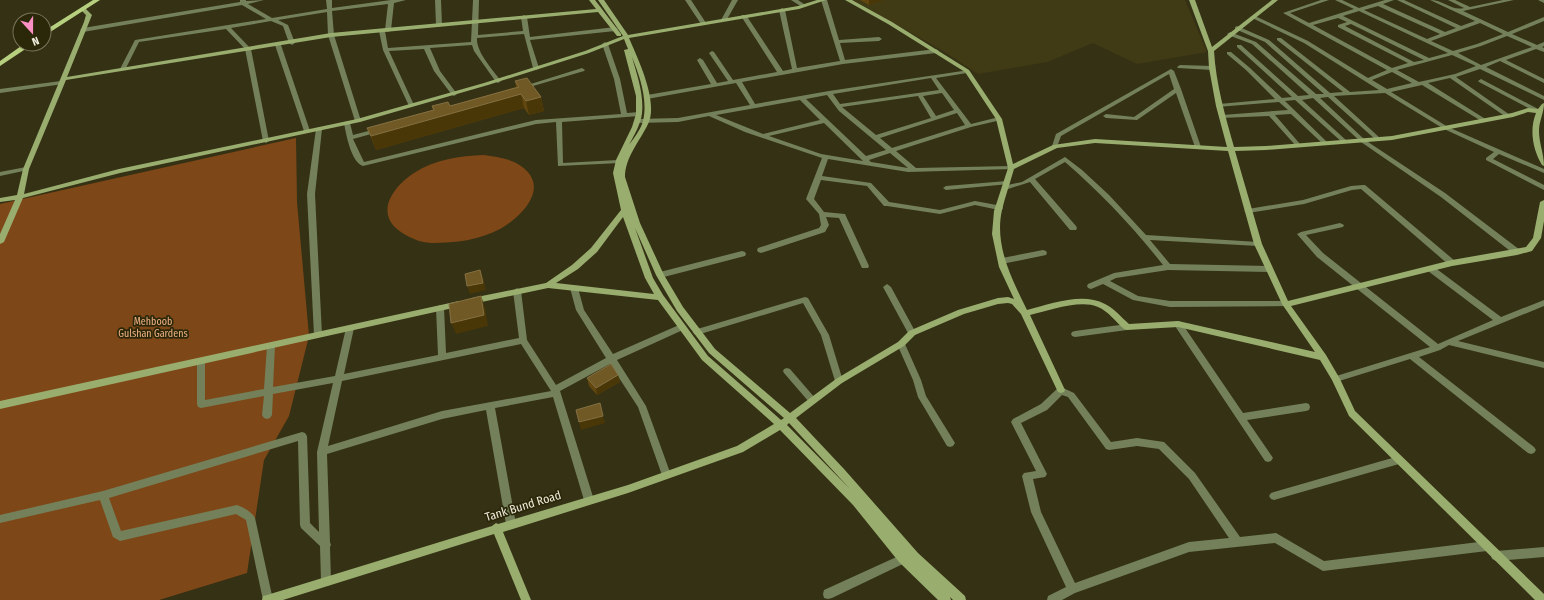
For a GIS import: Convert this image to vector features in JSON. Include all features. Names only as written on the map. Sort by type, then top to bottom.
[{"type":"main road","points":[[52,24],[90,0]]},
{"type":"main road","points":[[52,29],[97,0]]},
{"type":"main road","points":[[0,57],[12,50]]},
{"type":"main road","points":[[0,64],[17,52]]},
{"type":"street","points":[[83,30],[243,1],[261,0]]},
{"type":"street","points":[[329,0],[331,35],[358,120]]},
{"type":"street","points":[[123,69],[136,41],[270,19],[403,0]]},
{"type":"street","points":[[438,0],[439,25]]},
{"type":"street","points":[[476,0],[474,40],[477,51],[498,80]]},
{"type":"street","points":[[592,0],[615,29],[624,37],[639,96],[640,119],[622,169],[622,177],[636,223],[660,275],[680,309],[712,351],[790,418],[914,556],[961,600]]},
{"type":"street","points":[[601,0],[624,37],[640,70],[647,97],[648,106],[618,162],[616,173],[625,210],[649,278],[660,297],[705,358],[781,425],[856,502],[903,559],[946,600]]},
{"type":"street","points":[[688,0],[703,23]]},
{"type":"street","points":[[724,20],[735,0]]},
{"type":"street","points":[[794,0],[804,6]]},
{"type":"street","points":[[0,200],[20,197],[119,171],[348,123],[454,94],[587,52],[624,37],[804,6],[824,0],[843,62]]},
{"type":"street","points":[[848,0],[890,22],[967,70],[999,119],[1011,168],[999,208],[996,234],[1002,261],[1061,390],[1071,395],[1109,446],[1137,442],[1161,445],[1192,476],[1237,542]]},
{"type":"street","points":[[1192,0],[1211,51],[1212,68],[1219,106],[1258,244],[1286,304],[1323,357],[1336,379],[1352,413],[1496,556],[1543,600]]},
{"type":"street","points":[[1211,51],[1237,28],[1275,0]]},
{"type":"street","points":[[1326,0],[1286,13],[1392,70],[1420,83],[1485,121]]},
{"type":"street","points":[[1338,0],[1452,52],[1544,98]]},
{"type":"street","points":[[1308,25],[1391,0]]},
{"type":"street","points":[[1400,0],[1461,28]]},
{"type":"street","points":[[1433,0],[1544,50]]},
{"type":"street","points":[[1451,0],[1469,8]]},
{"type":"street","points":[[1456,11],[1511,0]]},
{"type":"street","points":[[243,1],[270,19],[285,25],[292,42]]},
{"type":"street","points":[[391,2],[385,31],[386,50],[411,105]]},
{"type":"street","points":[[1379,4],[1444,34]]},
{"type":"street","points":[[0,242],[20,197],[26,169],[89,15],[83,9]]},
{"type":"street","points":[[0,91],[331,35],[599,10]]},
{"type":"street","points":[[782,10],[795,71]]},
{"type":"street","points":[[744,16],[782,73]]},
{"type":"street","points":[[1339,16],[1429,60]]},
{"type":"street","points":[[524,17],[527,39],[536,68]]},
{"type":"street","points":[[1253,17],[1306,42],[1446,128],[1544,171]]},
{"type":"street","points":[[1367,80],[1392,70],[1479,45],[1544,19]]},
{"type":"street","points":[[1426,40],[1480,21]]},
{"type":"street","points":[[1351,22],[1340,26],[1414,64]]},
{"type":"street","points":[[227,27],[248,49],[266,141]]},
{"type":"street","points":[[1237,28],[1266,41],[1378,139]]},
{"type":"street","points":[[527,39],[615,29]]},
{"type":"street","points":[[386,50],[427,48],[526,32]]},
{"type":"street","points":[[1230,34],[1254,44],[1363,141],[1443,195],[1517,252]]},
{"type":"street","points":[[836,42],[879,39]]},
{"type":"street","points":[[1279,39],[1349,94]]},
{"type":"street","points":[[605,44],[617,79],[624,115]]},
{"type":"street","points":[[1219,106],[1279,99],[1386,91],[1450,76],[1544,44]]},
{"type":"street","points":[[278,45],[307,132]]},
{"type":"street","points":[[1239,46],[1345,142]]},
{"type":"street","points":[[427,48],[437,72],[454,94]]},
{"type":"street","points":[[647,97],[843,62],[936,51]]},
{"type":"street","points":[[712,53],[754,107]]},
{"type":"street","points":[[1229,53],[1248,69],[1325,143]]},
{"type":"street","points":[[700,60],[715,85]]},
{"type":"street","points":[[1500,60],[1544,81]]},
{"type":"street","points":[[1180,67],[1212,68]]},
{"type":"street","points":[[514,90],[582,70]]},
{"type":"street","points":[[348,123],[352,146],[361,164],[363,164],[536,122],[624,115],[640,119],[678,120],[829,92],[933,77],[967,70]]},
{"type":"street","points":[[1056,146],[1058,135],[1171,71],[1198,147]]},
{"type":"street","points":[[1450,76],[1508,116]]},
{"type":"street","points":[[933,77],[969,126]]},
{"type":"street","points":[[1480,81],[1538,111]]},
{"type":"street","points":[[1106,116],[1135,119],[1178,89]]},
{"type":"street","points":[[838,106],[943,90]]},
{"type":"street","points":[[829,92],[838,106],[915,170]]},
{"type":"street","points":[[919,94],[935,119]]},
{"type":"street","points":[[800,98],[867,162]]},
{"type":"street","points":[[1544,105],[1538,111],[1535,128],[1541,158],[1544,164]]},
{"type":"street","points":[[711,115],[762,136],[826,157],[915,170],[1011,168],[1056,146],[1095,140],[1230,149],[1363,141],[1485,121],[1528,110],[1538,111]]},
{"type":"street","points":[[875,138],[958,111]]},
{"type":"street","points":[[1222,116],[1292,112]]},
{"type":"street","points":[[1270,113],[1298,145]]},
{"type":"street","points":[[867,162],[890,150],[969,126],[999,119]]},
{"type":"street","points":[[559,121],[560,164],[618,162]]},
{"type":"street","points":[[762,136],[824,121]]},
{"type":"street","points":[[350,138],[386,128]]},
{"type":"street","points":[[318,336],[311,194],[319,129]]},
{"type":"street","points":[[1499,151],[1488,159],[1544,188]]},
{"type":"street","points":[[761,250],[822,230],[825,225],[822,214],[810,199],[826,157]]},
{"type":"street","points":[[946,188],[1006,186],[1024,183],[1065,159],[1105,195],[1145,237],[1168,267]]},
{"type":"street","points":[[0,174],[26,169]]},
{"type":"street","points":[[818,178],[869,184],[887,204],[940,212],[975,203],[999,208]]},
{"type":"street","points":[[1031,179],[1073,228]]},
{"type":"street","points":[[1248,211],[1304,202],[1351,188],[1363,187],[1452,263]]},
{"type":"street","points":[[1103,280],[1136,298],[1170,304],[1286,304],[1360,287],[1452,263],[1529,249],[1537,238],[1544,203]]},
{"type":"street","points":[[548,285],[575,267],[594,250],[625,210]]},
{"type":"street","points":[[822,214],[842,216],[865,266]]},
{"type":"street","points":[[1340,225],[1301,234],[1320,256],[1437,348]]},
{"type":"street","points":[[1145,237],[1258,244]]},
{"type":"street","points":[[1002,261],[1043,253]]},
{"type":"street","points":[[660,275],[742,254]]},
{"type":"street","points":[[1091,286],[1114,276],[1168,267],[1269,270]]},
{"type":"street","points":[[1431,268],[1500,321]]},
{"type":"street","points":[[0,405],[548,285],[660,297]]},
{"type":"street","points":[[887,287],[912,333],[961,312],[998,301],[1008,300],[1015,302],[1025,313]]},
{"type":"street","points":[[574,288],[580,310],[642,406],[666,475]]},
{"type":"street","points":[[517,291],[523,340],[556,392],[589,500]]},
{"type":"street","points":[[697,332],[805,300],[825,335],[839,381]]},
{"type":"street","points":[[1025,313],[1073,304],[1094,303],[1102,306],[1127,327]]},
{"type":"street","points":[[1336,379],[1413,357],[1544,303]]},
{"type":"street","points":[[440,308],[442,357]]},
{"type":"street","points":[[1075,334],[1127,327],[1178,324],[1323,357]]},
{"type":"street","points":[[1178,324],[1268,458]]},
{"type":"street","points":[[322,452],[442,415],[556,392],[611,359],[682,327]]},
{"type":"street","points":[[326,580],[322,452],[337,379],[350,328]]},
{"type":"street","name":"Tank Bund Road","points":[[268,600],[326,580],[589,500],[740,449],[781,425],[839,381],[902,344],[912,333]]},
{"type":"street","points":[[201,361],[200,404],[337,379],[523,340]]},
{"type":"street","points":[[1448,342],[1544,365]]},
{"type":"street","points":[[902,344],[922,397],[950,444]]},
{"type":"street","points":[[267,415],[272,346]]},
{"type":"street","points":[[1413,357],[1531,450]]},
{"type":"street","points":[[787,371],[812,400]]},
{"type":"street","points":[[1061,390],[1044,408],[1016,422],[1042,474],[1027,476],[1036,512],[1072,589]]},
{"type":"street","points":[[490,406],[511,524]]},
{"type":"street","points":[[1241,417],[1306,407]]},
{"type":"street","points":[[0,519],[104,495],[302,436],[305,525],[326,545]]},
{"type":"street","points":[[1274,496],[1399,460]]},
{"type":"street","points":[[104,495],[117,534],[120,536],[232,510],[240,510],[250,518],[268,600]]},
{"type":"street","points":[[496,528],[526,600]]},
{"type":"street","points":[[1052,600],[1072,589],[1189,547],[1276,538],[1323,566],[1487,546]]},
{"type":"street","points":[[1496,556],[1544,552]]},
{"type":"street","points":[[828,594],[903,559]]},
{"type":"shaded area","points":[[853,0],[1185,0],[1207,52],[1137,64],[1093,43],[1047,62],[978,74],[943,51]]},
{"type":"green space","name":"Mehboob Gulshan Gardens","points":[[296,138],[297,202],[309,336],[289,416],[264,460],[247,573],[159,600],[0,600],[0,204]]},
{"type":"green space","points":[[484,155],[503,158],[517,163],[530,174],[533,183],[533,192],[530,201],[517,217],[508,224],[492,233],[476,238],[450,242],[429,243],[407,236],[395,227],[389,219],[387,211],[393,194],[398,186],[414,173],[439,161],[457,157]]},
{"type":"building","points":[[527,78],[541,97],[526,101],[521,94],[371,136],[367,128],[434,110],[432,106],[448,102],[450,106],[519,87],[515,81]]},
{"type":"building","points":[[480,270],[483,283],[467,286],[465,274]]},
{"type":"building","points":[[481,296],[484,315],[451,323],[449,304]]},
{"type":"building","points":[[611,364],[618,375],[596,388],[587,378]]},
{"type":"building","points":[[600,403],[603,416],[579,422],[576,410]]}]
